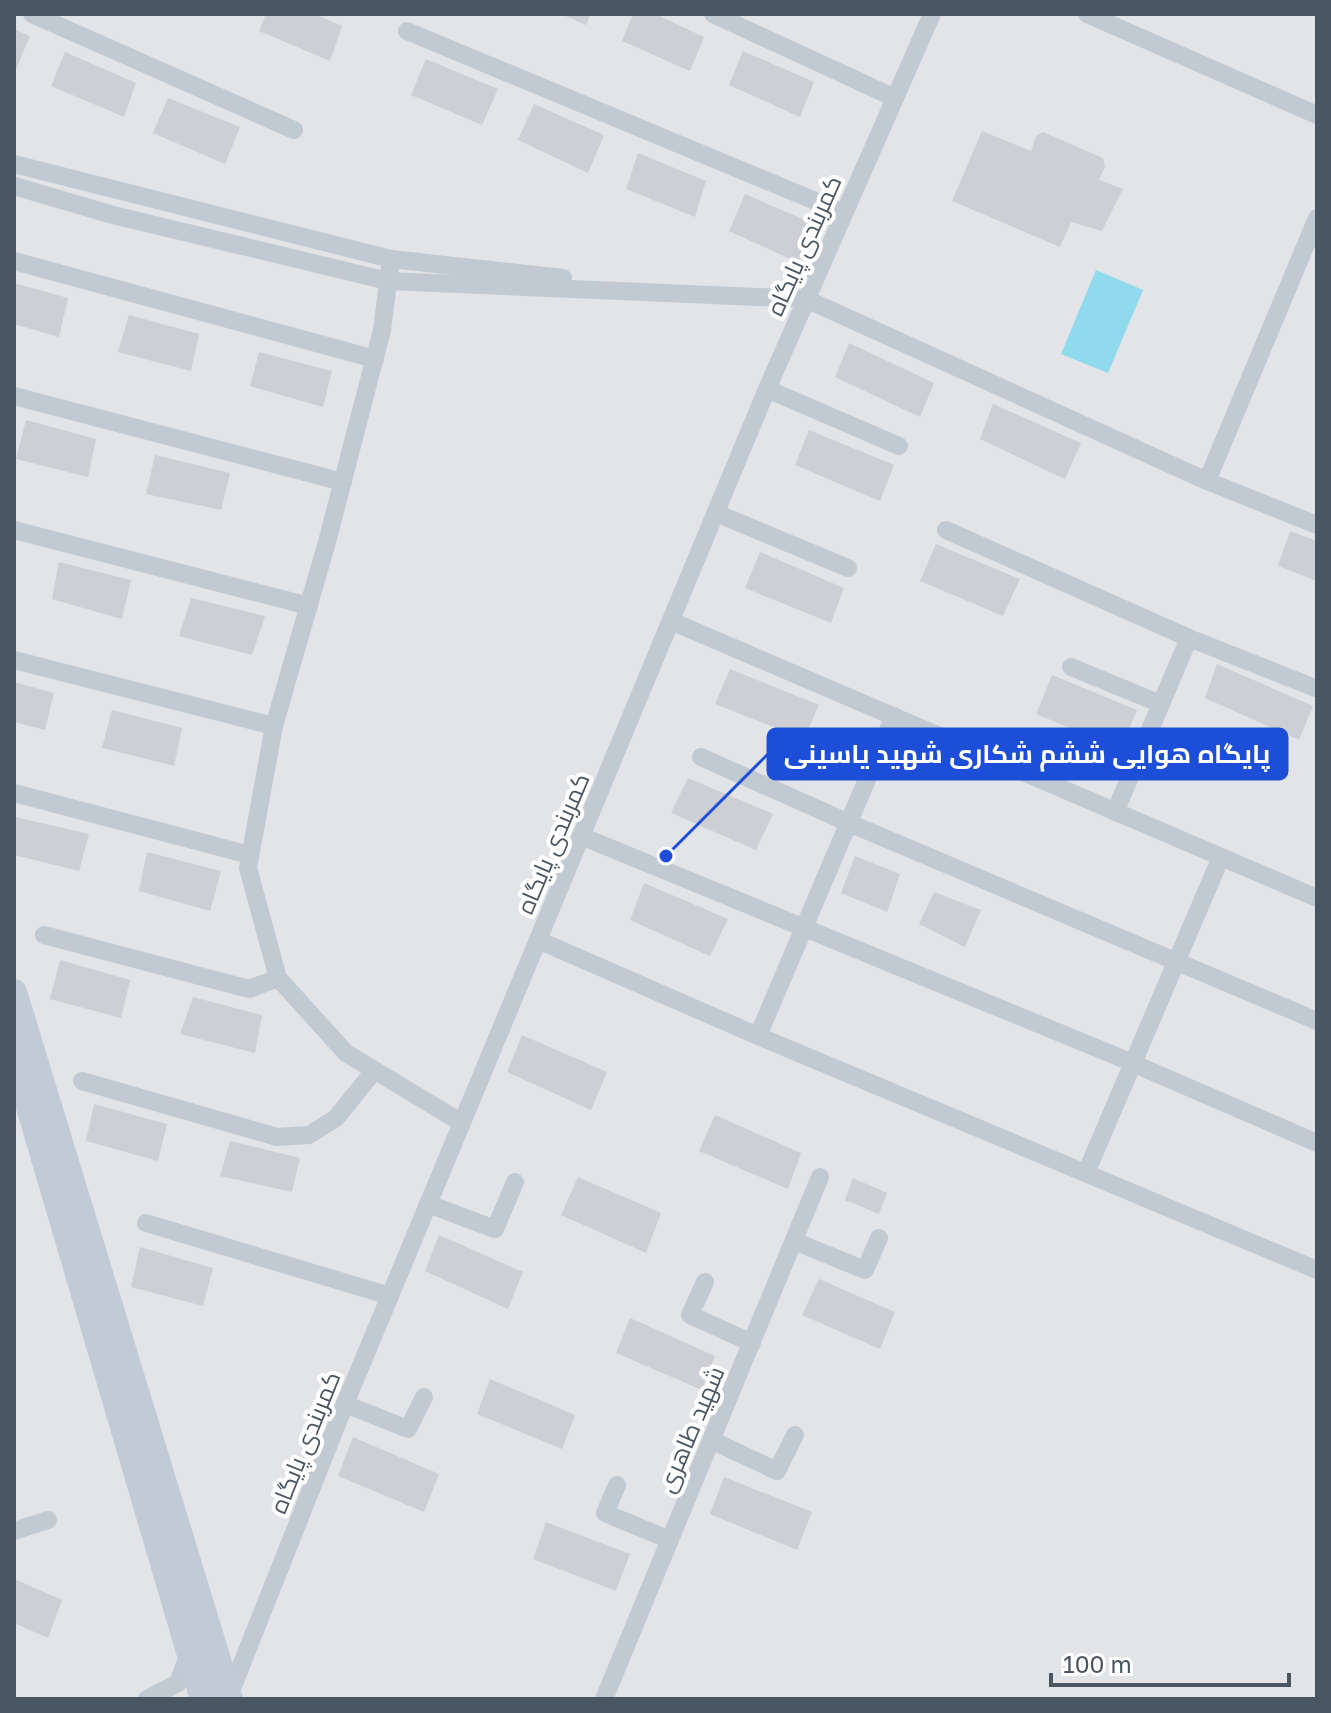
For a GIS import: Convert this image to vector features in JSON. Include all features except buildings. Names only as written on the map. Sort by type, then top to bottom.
[{"type":"street","points":[[32,14],[294,130]]},
{"type":"street","points":[[713,14],[895,98]]},
{"type":"street","name":"کمربندی پایگاه","points":[[221,1698],[767,389],[932,14]]},
{"type":"street","points":[[1087,14],[1317,115]]},
{"type":"street","points":[[407,31],[844,213]]},
{"type":"street","points":[[14,164],[391,259],[590,281],[808,295],[1207,481],[1317,525]]},
{"type":"street","points":[[14,186],[113,215],[388,281],[808,295]]},
{"type":"street","points":[[1207,481],[1317,218]]},
{"type":"street","points":[[391,259],[382,330],[274,726],[248,868],[278,978],[346,1053],[462,1123]]},
{"type":"street","points":[[14,261],[375,359]]},
{"type":"street","points":[[767,389],[899,446]]},
{"type":"street","points":[[14,396],[343,482]]},
{"type":"street","points":[[716,513],[848,568]]},
{"type":"street","points":[[14,530],[309,606]]},
{"type":"street","points":[[946,530],[1189,638],[1315,688]]},
{"type":"street","points":[[671,621],[1317,898]]},
{"type":"street","points":[[1115,812],[1189,638]]},
{"type":"street","points":[[14,660],[274,726]]},
{"type":"street","points":[[1071,667],[1161,704]]},
{"type":"street","points":[[758,1036],[894,716]]},
{"type":"street","points":[[701,757],[1317,1021]]},
{"type":"street","points":[[14,793],[250,855]]},
{"type":"street","points":[[581,836],[1133,1063],[1317,1143]]},
{"type":"street","points":[[1086,1173],[1221,857]]},
{"type":"street","points":[[44,935],[249,989],[278,978]]},
{"type":"street","points":[[538,940],[758,1036],[1317,1270]]},
{"type":"street","points":[[14,992],[140,1442],[189,1653],[221,1698]]},
{"type":"street","points":[[14,1056],[221,1698]]},
{"type":"street","points":[[82,1081],[277,1137],[309,1135],[336,1118],[374,1071]]},
{"type":"street","name":"شهید طاهری","points":[[604,1699],[820,1177]]},
{"type":"street","points":[[428,1204],[495,1229],[515,1182]]},
{"type":"street","points":[[146,1223],[390,1296]]},
{"type":"street","points":[[794,1241],[865,1270],[879,1238]]},
{"type":"street","points":[[705,1282],[690,1315],[752,1343]]},
{"type":"street","points":[[345,1404],[408,1429],[424,1397]]},
{"type":"street","points":[[711,1440],[777,1471],[795,1435]]},
{"type":"street","points":[[617,1485],[605,1513],[670,1540]]},
{"type":"street","points":[[14,1531],[48,1520]]},
{"type":"street","points":[[147,1699],[178,1683],[189,1653]]},
{"type":"shaded area","points":[[14,14],[1317,14],[1317,1699],[14,1699]]},
{"type":"water","points":[[1096,270],[1143,290],[1108,373],[1061,354]]},
{"type":"place","name":"پایگاه هوایی ششم شکاری شهید یاسینی","points":[[666,856]]}]
